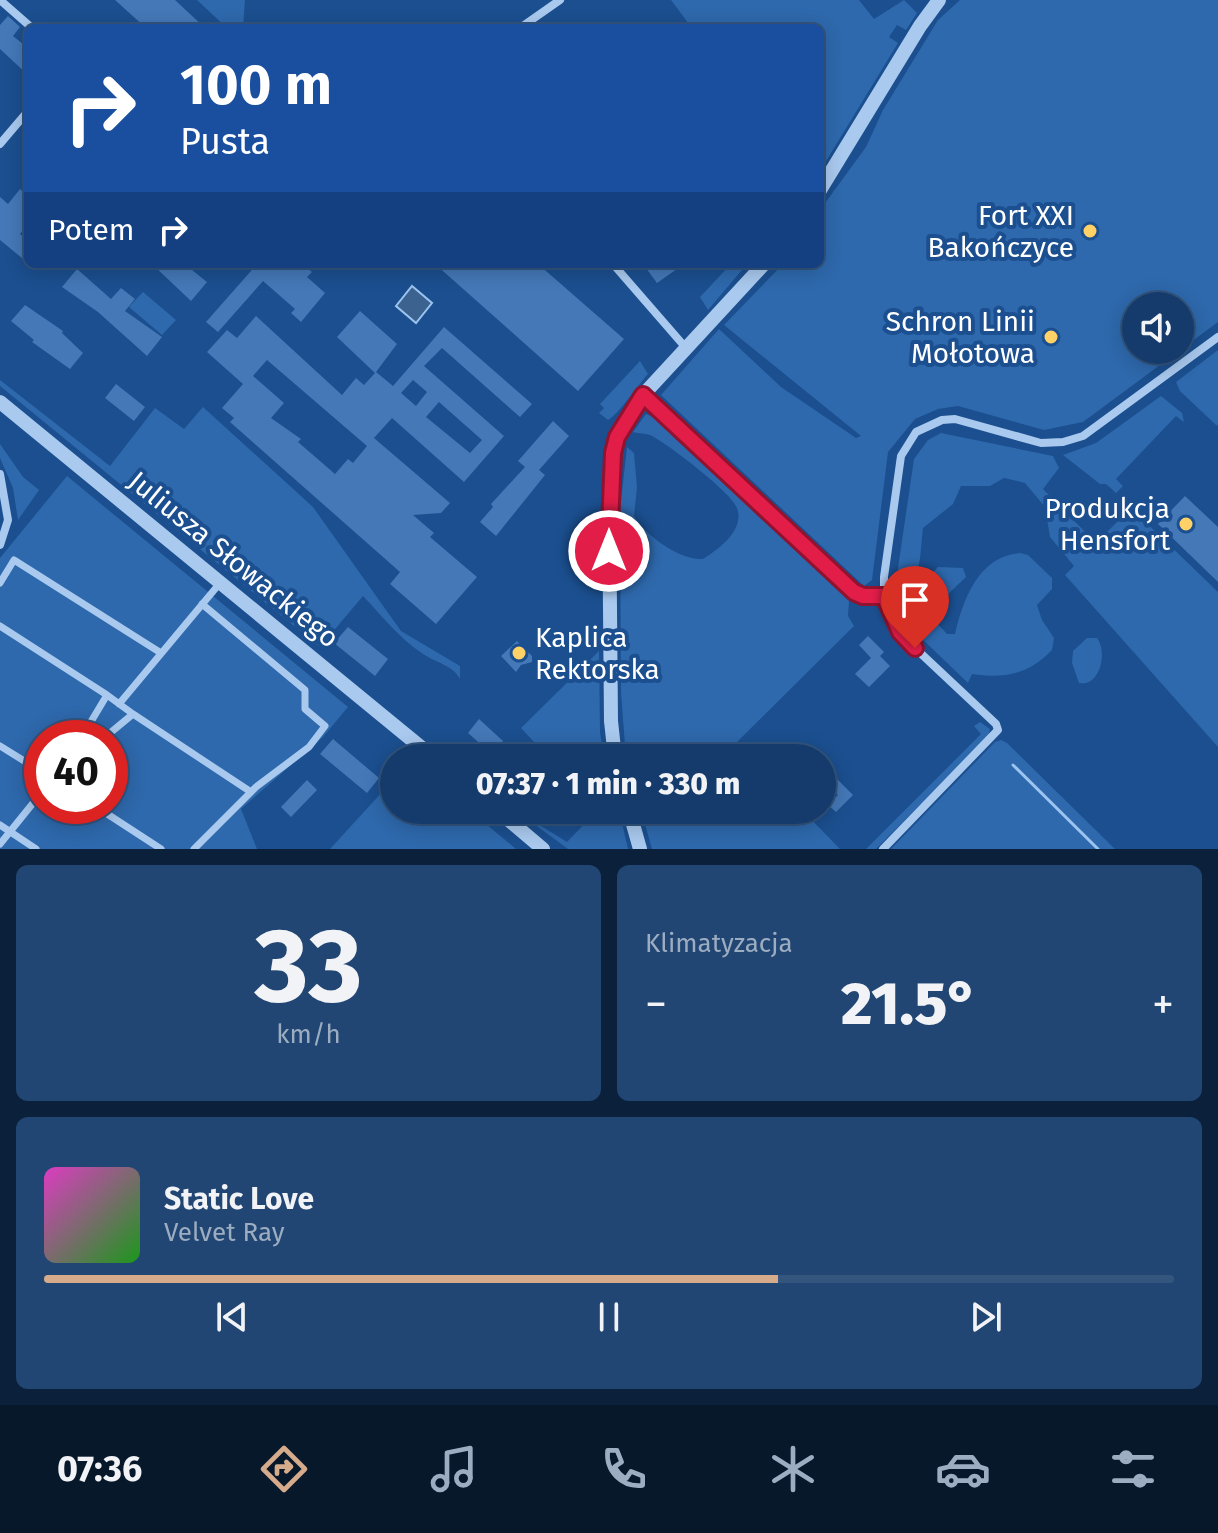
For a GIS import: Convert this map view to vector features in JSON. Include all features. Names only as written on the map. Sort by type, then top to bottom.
[{"type":"street","points":[[0,0],[27,24]]},
{"type":"street","points":[[526,24],[560,0]]},
{"type":"street","points":[[824,184],[939,0]]},
{"type":"street","points":[[0,144],[24,116]]},
{"type":"street","points":[[616,268],[686,348]]},
{"type":"street","points":[[614,744],[610,695],[611,467],[617,437],[643,395],[760,268]]},
{"type":"street","points":[[883,849],[998,730],[996,724],[900,632],[884,596],[901,456],[916,432],[942,420],[955,419],[1041,443],[1063,442],[1083,436],[1218,337]]},
{"type":"street","points":[[643,395],[854,592],[863,596],[884,596]]},
{"type":"street","name":"Juliusza Słowackiego","points":[[0,402],[417,744]]},
{"type":"street","points":[[0,474],[8,520],[0,545]]},
{"type":"street","points":[[0,583],[14,560],[161,653]]},
{"type":"street","points":[[119,704],[220,582]]},
{"type":"street","points":[[194,849],[251,792],[309,747],[325,726],[305,709],[305,690],[202,604]]},
{"type":"street","points":[[0,626],[251,792]]},
{"type":"street","points":[[92,720],[107,695]]},
{"type":"street","points":[[126,720],[133,714]]},
{"type":"street","points":[[0,746],[24,761]]},
{"type":"street","points":[[0,844],[24,814]]},
{"type":"street","points":[[123,824],[161,849]]},
{"type":"street","points":[[514,824],[543,849]]},
{"type":"street","points":[[633,824],[640,849]]},
{"type":"street","points":[[0,825],[36,849]]},
{"type":"shaded area","points":[[197,0],[245,0],[243,24],[223,24]]},
{"type":"shaded area","points":[[671,0],[859,0],[874,19],[904,0],[917,13],[906,30],[897,25],[889,37],[898,43],[824,164],[824,24],[689,24]]},
{"type":"shaded area","points":[[960,0],[1218,0],[1218,322],[1194,340],[1194,292],[1122,292],[1122,364],[1161,364],[1083,422],[1044,430],[958,406],[938,409],[915,419],[888,452],[872,580],[864,586],[661,395],[719,329],[781,387],[856,438],[861,436],[724,325],[779,268],[824,268],[824,205],[866,147],[883,110],[938,20]]},
{"type":"shaded area","points":[[727,268],[744,268],[708,310],[700,297]]},
{"type":"shaded area","points":[[412,286],[432,303],[416,323],[396,306]]},
{"type":"shaded area","points":[[143,292],[176,320],[162,335],[129,307]]},
{"type":"shaded area","points":[[1218,350],[1217,426],[1180,391],[1176,382]]},
{"type":"shaded area","points":[[640,361],[648,374],[608,420],[599,413],[604,408],[600,404]]},
{"type":"shaded area","points":[[0,380],[110,466],[155,408],[184,429],[203,407],[313,507],[401,631],[460,666],[460,679],[449,667],[423,654],[407,641],[363,596],[320,647],[0,386]]},
{"type":"shaded area","points":[[1161,396],[1182,413],[1184,422],[1176,416],[1116,479],[1123,486],[1116,493],[1063,455],[1096,443]]},
{"type":"shaded area","points":[[646,414],[653,417],[849,601],[848,616],[854,626],[737,744],[625,744],[621,693],[620,510],[627,447],[634,453],[637,487],[634,516],[664,545],[684,556],[703,559],[730,537],[738,523],[736,506],[731,499],[697,468],[650,435],[633,432]]},
{"type":"shaded area","points":[[941,433],[1053,456],[1059,468],[1043,489],[1096,543],[1131,508],[1218,592],[1218,747],[1065,575],[1074,566],[1050,537],[1045,507],[1025,483],[1004,478],[990,486],[961,486],[953,504],[923,528],[916,577],[907,593],[899,599],[896,582],[914,459],[928,440]]},
{"type":"shaded area","points":[[0,444],[23,477],[39,490],[18,520],[13,488],[0,458]]},
{"type":"shaded area","points":[[67,476],[348,707],[323,737],[241,809],[257,849],[0,849],[0,558]]},
{"type":"shaded area","points":[[1020,553],[1028,555],[1052,578],[1052,589],[1037,605],[1042,620],[1054,638],[1052,650],[1034,665],[1016,673],[995,676],[972,674],[968,683],[918,635],[904,615],[922,616],[939,625],[947,634],[955,634],[975,582],[994,562]]},
{"type":"shaded area","points":[[938,567],[963,568],[966,577],[946,596],[932,594],[927,588],[929,578]]},
{"type":"shaded area","points":[[1087,638],[1097,638],[1102,659],[1092,680],[1079,683],[1072,663],[1073,651]]},
{"type":"shaded area","points":[[599,651],[602,744],[536,744],[521,728]]},
{"type":"shaded area","points":[[980,722],[990,729],[988,737],[876,849],[866,849],[981,734],[974,726]]},
{"type":"shaded area","points":[[1001,740],[1115,849],[891,849],[995,742]]},
{"type":"shaded area","points":[[380,794],[380,824],[486,824],[516,849],[330,849]]},
{"type":"shaded area","points":[[534,824],[567,842],[584,824],[622,824],[628,849],[568,849]]},
{"type":"shaded area","points":[[645,824],[816,824],[840,849],[652,849]]},
{"type":"building","points":[[115,0],[175,0],[201,24],[142,24]]},
{"type":"building","points":[[8,16],[20,27],[13,36],[24,45],[24,71],[0,49],[0,25]]},
{"type":"building","points":[[20,189],[24,192],[24,229],[20,234],[24,238],[24,260],[0,240],[0,197],[8,204]]},
{"type":"building","points":[[156,268],[190,268],[207,282],[191,301]]},
{"type":"building","points":[[253,268],[307,268],[312,272],[307,277],[325,293],[301,322],[291,313],[295,309],[263,281],[218,332],[206,322]]},
{"type":"building","points":[[440,268],[543,268],[624,339],[578,391]]},
{"type":"building","points":[[646,268],[678,268],[657,283]]},
{"type":"building","points":[[77,269],[111,299],[121,288],[135,299],[125,311],[162,337],[147,356],[98,312],[62,287]]},
{"type":"building","points":[[25,305],[63,331],[83,353],[70,369],[32,342],[34,340],[11,321]]},
{"type":"building","points":[[360,311],[397,344],[376,372],[393,386],[444,327],[532,404],[520,417],[442,348],[424,366],[504,436],[464,482],[392,418],[374,438],[450,503],[441,513],[413,515],[434,533],[430,537],[477,577],[436,624],[390,584],[400,572],[230,422],[234,418],[222,408],[243,384],[207,352],[227,330],[237,338],[256,316],[342,395],[356,378],[364,385],[375,373],[337,337]],"holes":[[[267,360],[367,446],[353,463],[348,459],[335,474],[298,442],[301,439],[271,418],[284,403],[253,376]],[[413,380],[427,392],[416,406],[401,393]],[[439,402],[482,440],[470,453],[426,417]]]},
{"type":"building","points":[[116,384],[145,407],[134,421],[105,398]]},
{"type":"building","points":[[553,421],[569,436],[539,470],[545,475],[496,536],[480,522],[493,507],[491,504],[525,467],[518,461]]},
{"type":"building","name":"Produkcja Hensfort","points":[[1185,496],[1218,527],[1218,582],[1158,524]]},
{"type":"building","points":[[348,627],[388,659],[375,676],[334,643]]},
{"type":"building","points":[[868,636],[884,652],[880,656],[890,666],[869,687],[855,674],[871,658],[859,645]]},
{"type":"building","name":"Kaplica Rektorska","points":[[517,641],[532,656],[532,662],[521,665],[516,672],[501,656]]},
{"type":"building","points":[[479,719],[503,741],[501,744],[480,744],[468,733]]},
{"type":"building","points":[[333,739],[379,778],[367,793],[320,754]]},
{"type":"building","points":[[307,780],[317,790],[291,817],[281,807]]},
{"type":"building","points":[[836,780],[853,795],[836,812],[838,795]]},
{"type":"waterway","points":[[1013,765],[1098,849]]},
{"type":"place","name":"Fort XXI Bakończyce","points":[[1090,231]]},
{"type":"place","name":"Schron Linii Mołotowa","points":[[1051,337]]},
{"type":"place","name":"Produkcja Hensfort","points":[[1186,524]]},
{"type":"place","name":"Kaplica Rektorska","points":[[519,653]]},
{"type":"route","points":[[609,551],[613,453],[617,437],[643,395],[854,592],[863,596],[884,596],[900,632],[915,648]]}]
